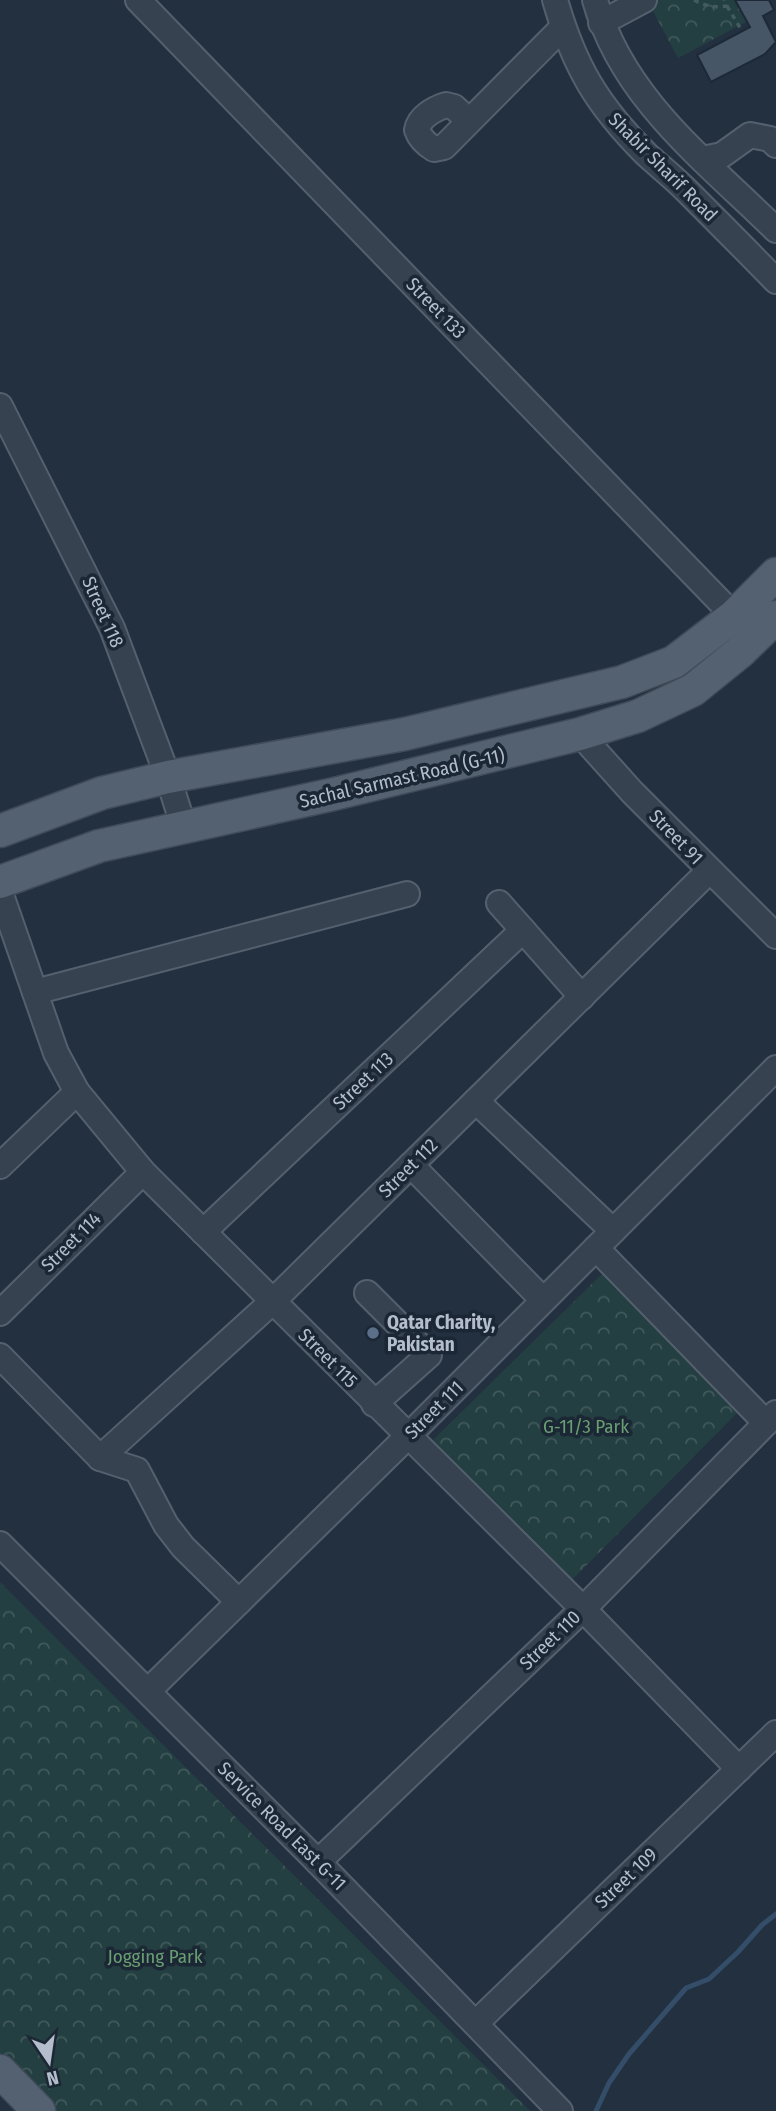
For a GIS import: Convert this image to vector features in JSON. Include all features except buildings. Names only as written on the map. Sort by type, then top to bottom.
[{"type":"main road","points":[[0,831],[102,793],[168,777],[405,734],[622,682],[674,662],[734,616],[776,574]]},
{"type":"main road","name":"Sachal Sarmast Road (G-11)","points":[[0,882],[99,846],[347,791],[580,734],[638,716],[693,690],[740,652],[776,617]]},
{"type":"main road","points":[[0,2071],[39,2111]]},
{"type":"street","name":"Street 133","points":[[138,0],[734,616]]},
{"type":"street","name":"Shabir Sharif Road","points":[[555,0],[584,78],[601,103],[648,155],[684,187],[776,281]]},
{"type":"street","points":[[598,11],[645,0]]},
{"type":"street","name":"Shabir Sharif Road","points":[[598,11],[618,58],[636,88],[656,113],[776,230]]},
{"type":"street","points":[[469,121],[563,27]]},
{"type":"street","points":[[684,187],[705,162],[722,155],[750,135],[770,139],[776,145]]},
{"type":"street","name":"Street 118","points":[[0,406],[112,628],[168,777],[184,828]]},
{"type":"street","name":"Street 91","points":[[580,734],[632,792],[776,936]]},
{"type":"street","name":"Street 112","points":[[100,1458],[272,1302],[709,871]]},
{"type":"street","name":"Street 115","points":[[0,892],[56,1053],[77,1092],[143,1172],[583,1609],[739,1769]]},
{"type":"street","points":[[35,992],[407,894]]},
{"type":"street","points":[[499,904],[582,997]]},
{"type":"street","name":"Street 113","points":[[202,1232],[523,930]]},
{"type":"street","name":"Street 111","points":[[148,1691],[776,1068]]},
{"type":"street","points":[[0,1166],[77,1092]]},
{"type":"street","points":[[476,1101],[771,1418]]},
{"type":"street","points":[[411,1165],[544,1300]]},
{"type":"street","name":"Street 114","points":[[0,1313],[143,1172]]},
{"type":"street","points":[[368,1293],[429,1355],[374,1404]]},
{"type":"street","points":[[0,1356],[100,1458],[137,1471],[166,1525],[183,1547],[239,1602]]},
{"type":"street","name":"Street 110","points":[[318,1862],[583,1609],[771,1418]]},
{"type":"street","name":"Service Road East G-11","points":[[0,1544],[318,1862],[561,2111]]},
{"type":"street","name":"Street 109","points":[[476,2023],[776,1733]]},
{"type":"path","points":[[694,0],[712,7],[727,6]]},
{"type":"path","points":[[724,0],[742,31]]},
{"type":"green space","points":[[647,0],[734,0],[746,22],[678,58]]},
{"type":"green space","name":"G-11/3 Park","points":[[606,1270],[740,1410],[570,1582],[431,1442]]},
{"type":"green space","name":"Jogging Park","points":[[0,1582],[530,2111],[29,2111],[0,2082]]},
{"type":"waterway","points":[[596,2111],[609,2083],[629,2054],[686,1988],[709,1979],[776,1914]]},
{"type":"place","name":"Qatar Charity, Pakistan","points":[[373,1333]]}]
